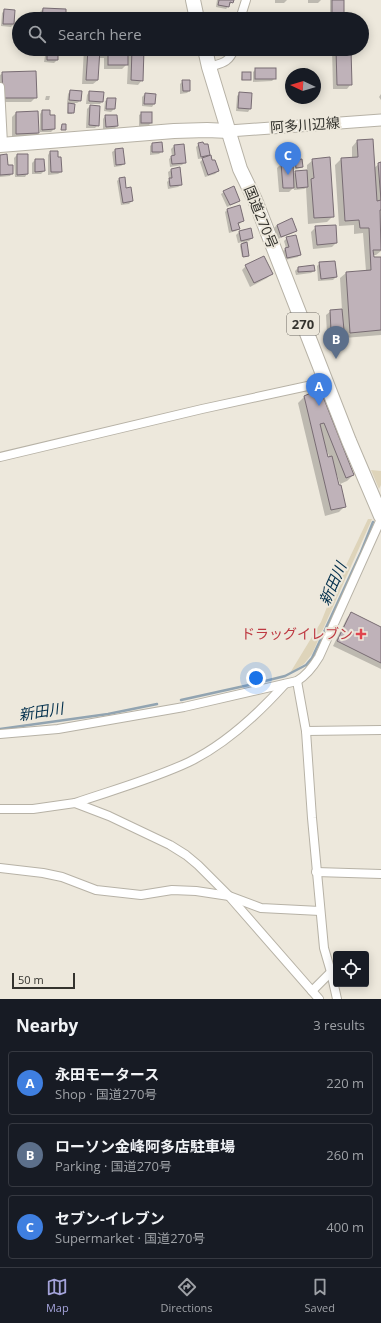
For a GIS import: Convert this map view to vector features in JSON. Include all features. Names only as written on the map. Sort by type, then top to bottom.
[{"type":"highway","points":[[193,0],[196,12]]},
{"type":"highway","name":"270","points":[[207,56],[229,131]]},
{"type":"highway","points":[[1,145],[174,131],[229,131]]},
{"type":"highway","name":"国道270号","points":[[229,131],[240,169],[255,200],[349,441],[381,516]]},
{"type":"main road","name":"阿多川辺線","points":[[229,131],[381,120]]},
{"type":"street","points":[[242,12],[246,0]]},
{"type":"street","points":[[209,67],[226,61],[232,56]]},
{"type":"street","points":[[0,87],[1,145]]},
{"type":"street","points":[[0,457],[202,409],[326,382]]},
{"type":"street","points":[[0,734],[58,729],[184,707],[297,681],[311,670],[319,657],[381,519]]},
{"type":"street","points":[[297,681],[306,732],[316,872],[324,948],[337,999]]},
{"type":"street","points":[[0,809],[33,809],[75,803],[161,774],[190,762],[215,747],[237,731],[285,684]]},
{"type":"street","points":[[306,732],[381,730]]},
{"type":"street","points":[[75,803],[109,816],[170,845],[186,855],[229,896],[319,999]]},
{"type":"street","points":[[0,868],[43,873],[62,877],[96,890],[141,895],[172,890],[196,891],[229,896],[261,908],[320,911]]},
{"type":"street","points":[[316,872],[381,874]]},
{"type":"street","points":[[312,991],[331,972]]},
{"type":"shaded area","points":[[371,470],[381,471],[381,485],[379,489]]},
{"type":"shaded area","points":[[368,519],[372,519],[312,654],[304,664],[290,673],[321,622],[331,597]]},
{"type":"building","points":[[219,0],[234,0],[233,3],[230,2],[229,7],[218,5]]},
{"type":"building","points":[[332,0],[344,0],[344,12],[332,12]]},
{"type":"building","points":[[43,8],[66,9],[66,12],[43,12]]},
{"type":"building","points":[[4,9],[15,10],[15,12],[12,12],[12,24],[3,24]]},
{"type":"building","points":[[47,56],[58,56],[58,60],[47,60]]},
{"type":"building","points":[[88,56],[100,56],[98,80],[86,80]]},
{"type":"building","points":[[108,56],[128,56],[128,65],[108,65]]},
{"type":"building","points":[[132,56],[144,56],[143,81],[131,80]]},
{"type":"building","points":[[336,56],[351,56],[352,85],[337,85]]},
{"type":"building","points":[[255,68],[276,68],[276,79],[255,79]]},
{"type":"building","points":[[36,71],[37,98],[3,98],[2,72]]},
{"type":"building","points":[[242,72],[251,72],[251,80],[242,80]]},
{"type":"building","points":[[182,80],[190,80],[190,91],[183,91]]},
{"type":"building","points":[[70,90],[82,91],[81,101],[69,100]]},
{"type":"building","points":[[89,91],[104,92],[103,102],[89,101]]},
{"type":"building","points":[[239,92],[252,93],[251,109],[238,108]]},
{"type":"building","points":[[145,93],[156,94],[155,104],[144,104]]},
{"type":"building","points":[[107,98],[116,98],[115,109],[106,109]]},
{"type":"building","points":[[68,103],[75,104],[74,113],[68,113]]},
{"type":"building","points":[[90,105],[100,106],[99,126],[89,125]]},
{"type":"building","points":[[42,110],[50,110],[50,115],[55,115],[55,129],[42,130]]},
{"type":"building","points":[[38,111],[39,133],[16,134],[16,112]]},
{"type":"building","points":[[141,112],[152,112],[152,123],[141,123]]},
{"type":"building","points":[[105,115],[117,115],[118,126],[106,127]]},
{"type":"building","points":[[62,124],[66,124],[66,130],[61,130]]},
{"type":"building","points":[[373,139],[377,201],[381,200],[381,250],[373,250],[374,257],[381,257],[381,330],[350,333],[346,272],[371,270],[369,228],[360,228],[359,220],[345,221],[341,158],[358,157],[357,140]]},
{"type":"building","points":[[162,142],[163,152],[152,152],[152,143]]},
{"type":"building","points":[[203,142],[204,144],[208,144],[210,155],[201,157],[198,143]]},
{"type":"building","points":[[184,144],[186,163],[172,164],[171,156],[175,155],[174,145]]},
{"type":"building","points":[[123,148],[125,164],[116,165],[115,149]]},
{"type":"building","points":[[50,151],[58,151],[58,157],[61,157],[62,172],[51,172]]},
{"type":"building","points":[[7,154],[8,165],[13,165],[13,174],[0,175],[0,155]]},
{"type":"building","points":[[17,154],[28,154],[28,174],[17,175]]},
{"type":"building","points":[[211,155],[212,160],[215,160],[219,171],[208,175],[202,158]]},
{"type":"building","points":[[330,157],[334,217],[314,218],[311,179],[314,178],[312,159]]},
{"type":"building","points":[[35,159],[44,159],[45,171],[35,172]]},
{"type":"building","points":[[302,159],[303,167],[296,168],[295,160]]},
{"type":"building","points":[[293,162],[294,188],[283,188],[281,163]]},
{"type":"building","points":[[381,162],[381,200],[378,163]]},
{"type":"building","points":[[180,167],[182,185],[170,186],[169,178],[172,178],[171,169]]},
{"type":"building","points":[[307,170],[308,187],[297,188],[295,171]]},
{"type":"building","points":[[125,177],[126,188],[131,187],[133,201],[123,203],[119,178]]},
{"type":"building","points":[[234,186],[240,201],[230,205],[223,191]]},
{"type":"building","points":[[240,205],[244,221],[238,223],[240,229],[232,231],[227,209]]},
{"type":"building","points":[[292,218],[297,231],[281,237],[277,225]]},
{"type":"building","points":[[336,225],[337,243],[317,245],[315,226]]},
{"type":"building","points":[[251,228],[253,238],[241,241],[239,231]]},
{"type":"building","points":[[296,235],[301,255],[287,258],[285,248],[289,247],[286,237]]},
{"type":"building","points":[[247,242],[249,256],[243,257],[241,244]]},
{"type":"building","points":[[264,256],[273,274],[254,283],[245,265]]},
{"type":"building","points":[[335,261],[337,277],[321,279],[319,262]]},
{"type":"building","points":[[314,265],[315,271],[298,272],[298,267]]},
{"type":"building","points":[[342,309],[344,330],[331,331],[330,310]]},
{"type":"building","points":[[320,389],[354,475],[346,478],[324,423],[320,424],[328,457],[332,456],[346,507],[331,510],[304,396]]},
{"type":"building","name":"ドラッグイレブン","points":[[351,612],[381,627],[381,663],[337,641]]},
{"type":"waterway","name":"新田川","points":[[181,700],[285,676],[306,665],[312,658],[361,552],[373,522]]},
{"type":"waterway","name":"新田川","points":[[0,729],[108,714],[157,704]]},
{"type":"place","name":"セブン-イレブン","points":[[288,175]]},
{"type":"place","name":"ローソン金峰阿多店駐車場","points":[[336,359]]},
{"type":"place","name":"永田モータース","points":[[319,406]]},
{"type":"place","name":"ドラッグイレブン","points":[[361,634]]}]
